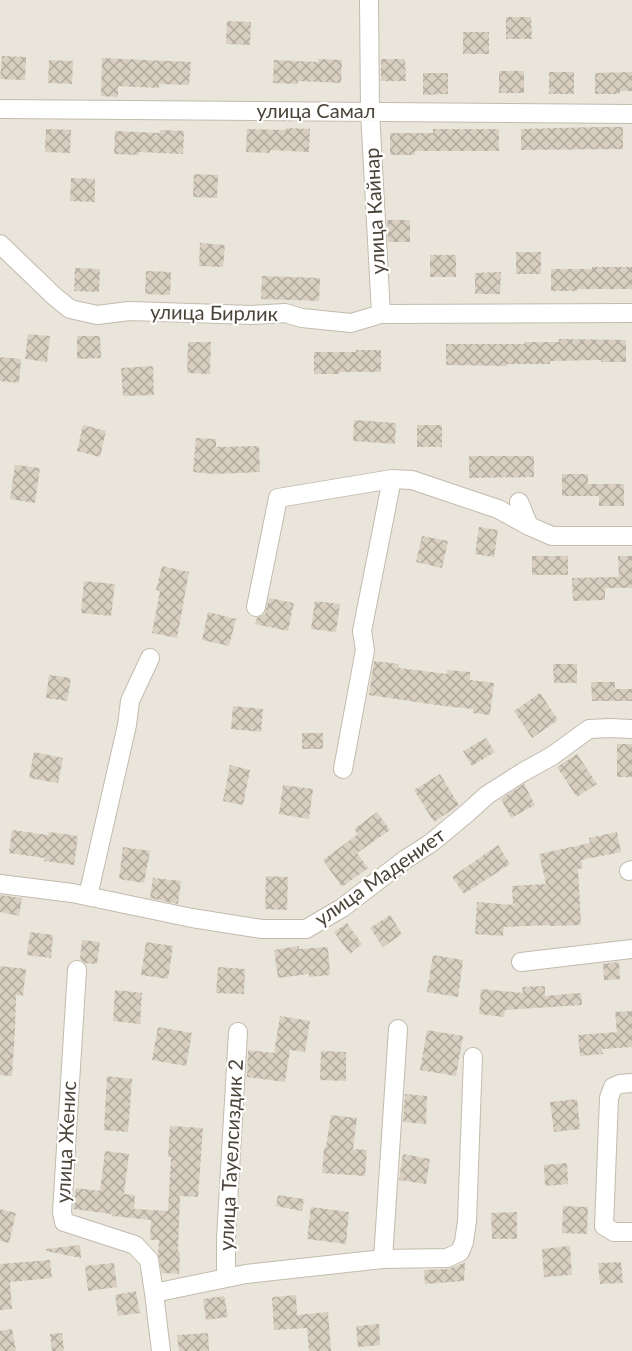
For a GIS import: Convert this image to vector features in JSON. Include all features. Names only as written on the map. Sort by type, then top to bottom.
[{"type":"street","name":"улица Кайнар","points":[[369,0],[370,111],[381,314]]},
{"type":"street","name":"улица Самал","points":[[0,109],[632,114]]},
{"type":"street","name":"улица Бирлик","points":[[0,244],[70,309],[97,315],[129,311],[252,315],[285,313],[302,318],[351,323],[381,314],[632,313]]},
{"type":"street","points":[[343,769],[365,650],[362,631],[392,479]]},
{"type":"street","points":[[256,607],[278,498],[392,479],[412,480],[498,509],[552,536],[632,536]]},
{"type":"street","points":[[519,502],[529,525]]},
{"type":"street","points":[[88,896],[127,725],[130,701],[150,658]]},
{"type":"street","name":"улица Мадениет","points":[[0,884],[88,896],[192,918],[262,929],[306,929],[342,908],[406,859],[431,843],[488,795],[552,756],[589,729],[632,729]]},
{"type":"street","points":[[520,962],[632,949]]},
{"type":"street","name":"улица Женис","points":[[77,970],[62,1212],[64,1221],[135,1245],[149,1260],[154,1293]]},
{"type":"street","points":[[383,1258],[398,1029]]},
{"type":"street","name":"улица Тауелсиздик 2","points":[[226,1278],[226,1238],[238,1032]]},
{"type":"street","name":"улица Тауелсиздик 2","points":[[154,1293],[246,1274],[383,1258],[447,1258],[460,1252],[467,1221],[473,1057]]},
{"type":"street","points":[[632,1083],[613,1087],[609,1098],[604,1226],[614,1232],[632,1232]]},
{"type":"street","points":[[154,1293],[161,1351]]},
{"type":"shaded area","points":[[0,0],[632,0],[632,1351],[0,1351]]},
{"type":"building","points":[[506,17],[531,17],[532,39],[506,39]]},
{"type":"building","points":[[227,21],[251,22],[250,45],[226,44]]},
{"type":"building","points":[[463,32],[489,32],[489,54],[463,54]]},
{"type":"building","points":[[2,56],[26,57],[25,80],[0,79]]},
{"type":"building","points":[[102,58],[191,62],[189,85],[159,84],[159,88],[118,86],[118,97],[101,96]]},
{"type":"building","points":[[318,59],[342,60],[341,83],[298,81],[298,84],[273,83],[274,60],[318,62]]},
{"type":"building","points":[[381,59],[405,59],[406,81],[381,81]]},
{"type":"building","points":[[49,60],[73,61],[72,84],[48,83]]},
{"type":"building","points":[[499,71],[524,71],[524,93],[499,93]]},
{"type":"building","points":[[549,72],[574,72],[574,94],[549,94]]},
{"type":"building","points":[[632,72],[632,91],[620,91],[620,94],[595,94],[595,73]]},
{"type":"building","points":[[423,73],[448,73],[448,94],[423,95]]},
{"type":"building","points":[[623,127],[623,149],[521,150],[521,129]]},
{"type":"building","points":[[286,128],[310,129],[309,152],[270,150],[270,153],[246,152],[247,129],[286,130]]},
{"type":"building","points":[[46,129],[71,130],[70,153],[45,152]]},
{"type":"building","points":[[433,129],[499,129],[499,151],[415,151],[415,155],[390,155],[390,133],[433,133]]},
{"type":"building","points":[[160,130],[184,131],[183,154],[139,152],[139,155],[114,154],[115,131],[160,133]]},
{"type":"building","points":[[194,174],[218,175],[217,198],[193,197]]},
{"type":"building","points":[[71,178],[95,179],[95,202],[70,201]]},
{"type":"building","points":[[387,220],[410,220],[410,242],[388,242]]},
{"type":"building","points":[[200,243],[225,245],[223,267],[199,266]]},
{"type":"building","points":[[516,252],[541,252],[541,274],[516,274]]},
{"type":"building","points":[[430,255],[456,255],[456,277],[430,277]]},
{"type":"building","points":[[592,267],[632,267],[632,289],[551,291],[551,269],[592,269]]},
{"type":"building","points":[[75,268],[100,269],[99,292],[74,291]]},
{"type":"building","points":[[146,271],[171,272],[170,295],[145,294]]},
{"type":"building","points":[[501,272],[500,294],[475,294],[475,273]]},
{"type":"building","points":[[262,276],[320,278],[319,301],[261,299]]},
{"type":"building","points":[[28,334],[50,336],[47,362],[25,359]]},
{"type":"building","points":[[77,336],[100,336],[101,358],[77,359]]},
{"type":"building","points":[[559,339],[626,340],[626,362],[601,362],[601,360],[550,361],[550,364],[507,364],[507,366],[446,365],[446,344],[524,344],[524,342],[559,342]]},
{"type":"building","points":[[188,342],[211,342],[210,374],[187,373]]},
{"type":"building","points":[[356,350],[381,350],[381,372],[314,374],[314,352],[356,352]]},
{"type":"building","points":[[0,357],[21,359],[19,383],[0,381]]},
{"type":"building","points":[[153,366],[154,395],[123,396],[121,368]]},
{"type":"building","points":[[354,420],[396,423],[395,444],[353,441]]},
{"type":"building","points":[[83,425],[106,431],[100,457],[77,451]]},
{"type":"building","points":[[417,425],[442,425],[442,447],[417,447]]},
{"type":"building","points":[[196,438],[216,439],[216,447],[259,446],[260,472],[214,474],[193,472]]},
{"type":"building","points":[[469,456],[534,456],[534,477],[469,478]]},
{"type":"building","points":[[15,465],[40,468],[35,503],[10,499]]},
{"type":"building","points":[[562,474],[588,474],[588,484],[624,484],[624,506],[599,506],[599,496],[562,496]]},
{"type":"building","points":[[479,527],[498,530],[494,557],[475,554]]},
{"type":"building","points":[[422,536],[448,541],[442,568],[416,562]]},
{"type":"building","points":[[532,556],[568,556],[568,575],[532,575]]},
{"type":"building","points":[[618,556],[632,556],[632,588],[605,588],[605,600],[573,601],[572,578],[619,577]]},
{"type":"building","points":[[162,566],[189,572],[177,638],[152,633],[160,591],[156,590]]},
{"type":"building","points":[[84,581],[115,584],[111,616],[81,613]]},
{"type":"building","points":[[269,598],[294,603],[288,631],[255,624],[257,618],[265,614]]},
{"type":"building","points":[[315,601],[340,604],[336,632],[311,629]]},
{"type":"building","points":[[208,612],[236,619],[229,646],[202,640]]},
{"type":"building","points":[[374,661],[399,664],[399,668],[447,674],[447,670],[470,672],[470,680],[494,683],[490,715],[473,713],[473,709],[369,695]]},
{"type":"building","points":[[553,664],[577,664],[577,683],[554,683]]},
{"type":"building","points":[[49,675],[71,678],[67,701],[46,698]]},
{"type":"building","points":[[591,682],[615,682],[615,689],[632,689],[632,701],[592,701]]},
{"type":"building","points":[[540,693],[558,720],[532,738],[514,711]]},
{"type":"building","points":[[233,706],[263,709],[261,732],[231,729]]},
{"type":"building","points":[[302,733],[323,733],[323,749],[302,749]]},
{"type":"building","points":[[486,738],[495,752],[472,766],[463,751]]},
{"type":"building","points":[[617,744],[632,744],[632,777],[617,777]]},
{"type":"building","points":[[34,752],[63,758],[58,783],[29,778]]},
{"type":"building","points":[[577,754],[597,784],[577,797],[557,767]]},
{"type":"building","points":[[230,765],[250,770],[243,805],[223,801]]},
{"type":"building","points":[[440,774],[459,805],[434,822],[414,790]]},
{"type":"building","points":[[524,784],[535,805],[511,818],[501,799]]},
{"type":"building","points":[[283,785],[313,789],[309,819],[279,814]]},
{"type":"building","points":[[377,812],[390,830],[357,853],[368,868],[342,887],[323,860],[358,834],[354,829]]},
{"type":"building","points":[[12,830],[78,836],[74,865],[9,853]]},
{"type":"building","points":[[617,832],[621,852],[581,860],[583,868],[578,869],[581,925],[504,927],[503,936],[475,934],[477,902],[513,905],[512,886],[546,884],[539,854],[590,843],[589,838]]},
{"type":"building","points":[[498,845],[510,864],[464,894],[452,877]]},
{"type":"building","points":[[123,847],[150,851],[144,883],[119,879]]},
{"type":"building","points":[[266,876],[288,877],[287,910],[265,909]]},
{"type":"building","points":[[153,878],[181,881],[178,904],[150,898]]},
{"type":"building","points":[[0,895],[22,898],[19,916],[0,912]]},
{"type":"building","points":[[390,915],[402,934],[383,947],[370,928]]},
{"type":"building","points":[[347,923],[362,944],[350,954],[334,932]]},
{"type":"building","points":[[30,932],[53,935],[51,958],[27,955]]},
{"type":"building","points":[[82,940],[100,942],[97,964],[85,963],[80,959]]},
{"type":"building","points":[[146,942],[173,946],[168,979],[141,975]]},
{"type":"building","points":[[299,946],[299,949],[328,947],[330,975],[309,977],[309,974],[278,978],[274,950]]},
{"type":"building","points":[[433,955],[463,960],[458,997],[427,992]]},
{"type":"building","points":[[619,962],[620,979],[604,980],[603,964]]},
{"type":"building","points":[[0,966],[26,969],[23,996],[16,995],[12,1076],[0,1075]]},
{"type":"building","points":[[218,967],[245,969],[244,994],[216,993]]},
{"type":"building","points":[[545,986],[545,996],[581,993],[582,1005],[505,1010],[504,1017],[479,1014],[481,989],[523,993],[522,987]]},
{"type":"building","points":[[115,990],[142,993],[140,1024],[113,1021]]},
{"type":"building","points":[[632,1011],[632,1047],[602,1049],[603,1054],[580,1056],[578,1035],[617,1032],[615,1012]]},
{"type":"building","points":[[280,1016],[310,1021],[305,1052],[290,1050],[285,1082],[247,1077],[248,1050],[274,1053]]},
{"type":"building","points":[[158,1027],[192,1033],[186,1066],[152,1060]]},
{"type":"building","points":[[427,1030],[463,1036],[456,1076],[420,1070]]},
{"type":"building","points":[[321,1051],[346,1052],[346,1081],[320,1080]]},
{"type":"building","points":[[107,1076],[132,1079],[128,1132],[104,1130]]},
{"type":"building","points":[[405,1094],[427,1096],[426,1124],[403,1122]]},
{"type":"building","points":[[577,1099],[580,1129],[554,1132],[550,1102]]},
{"type":"building","points":[[331,1115],[357,1118],[353,1149],[367,1150],[365,1176],[322,1173],[324,1147],[326,1147]]},
{"type":"building","points":[[170,1126],[203,1128],[198,1197],[180,1196],[179,1274],[162,1273],[158,1254],[159,1240],[150,1240],[151,1220],[73,1209],[76,1188],[100,1191],[105,1151],[129,1154],[124,1194],[135,1195],[134,1209],[168,1211]]},
{"type":"building","points":[[403,1154],[430,1159],[426,1184],[399,1180]]},
{"type":"building","points":[[567,1163],[568,1184],[545,1186],[544,1165]]},
{"type":"building","points":[[278,1195],[304,1199],[302,1211],[276,1206]]},
{"type":"building","points":[[563,1206],[588,1207],[587,1234],[562,1233]]},
{"type":"building","points":[[311,1207],[349,1212],[346,1244],[307,1239]]},
{"type":"building","points":[[0,1209],[16,1213],[9,1243],[0,1241]]},
{"type":"building","points":[[517,1212],[517,1239],[492,1239],[491,1213]]},
{"type":"building","points":[[80,1245],[81,1258],[46,1251],[46,1249]]},
{"type":"building","points":[[570,1246],[572,1275],[544,1277],[542,1249]]},
{"type":"building","points":[[50,1260],[52,1278],[10,1282],[12,1309],[0,1310],[0,1264]]},
{"type":"building","points":[[621,1262],[623,1283],[600,1284],[598,1263]]},
{"type":"building","points":[[114,1263],[117,1287],[88,1291],[85,1266]]},
{"type":"building","points":[[465,1263],[464,1281],[425,1284],[424,1270],[448,1269]]},
{"type":"building","points":[[136,1291],[140,1313],[118,1316],[115,1295]]},
{"type":"building","points":[[296,1295],[297,1315],[328,1312],[331,1351],[309,1351],[307,1328],[274,1330],[272,1297]]},
{"type":"building","points":[[224,1296],[228,1317],[206,1320],[203,1299]]},
{"type":"building","points":[[379,1324],[380,1345],[358,1347],[356,1326]]},
{"type":"building","points":[[12,1329],[16,1351],[0,1351],[0,1331]]},
{"type":"building","points":[[62,1333],[64,1351],[52,1351],[50,1334]]},
{"type":"building","points":[[208,1333],[209,1351],[179,1351],[177,1335]]}]
